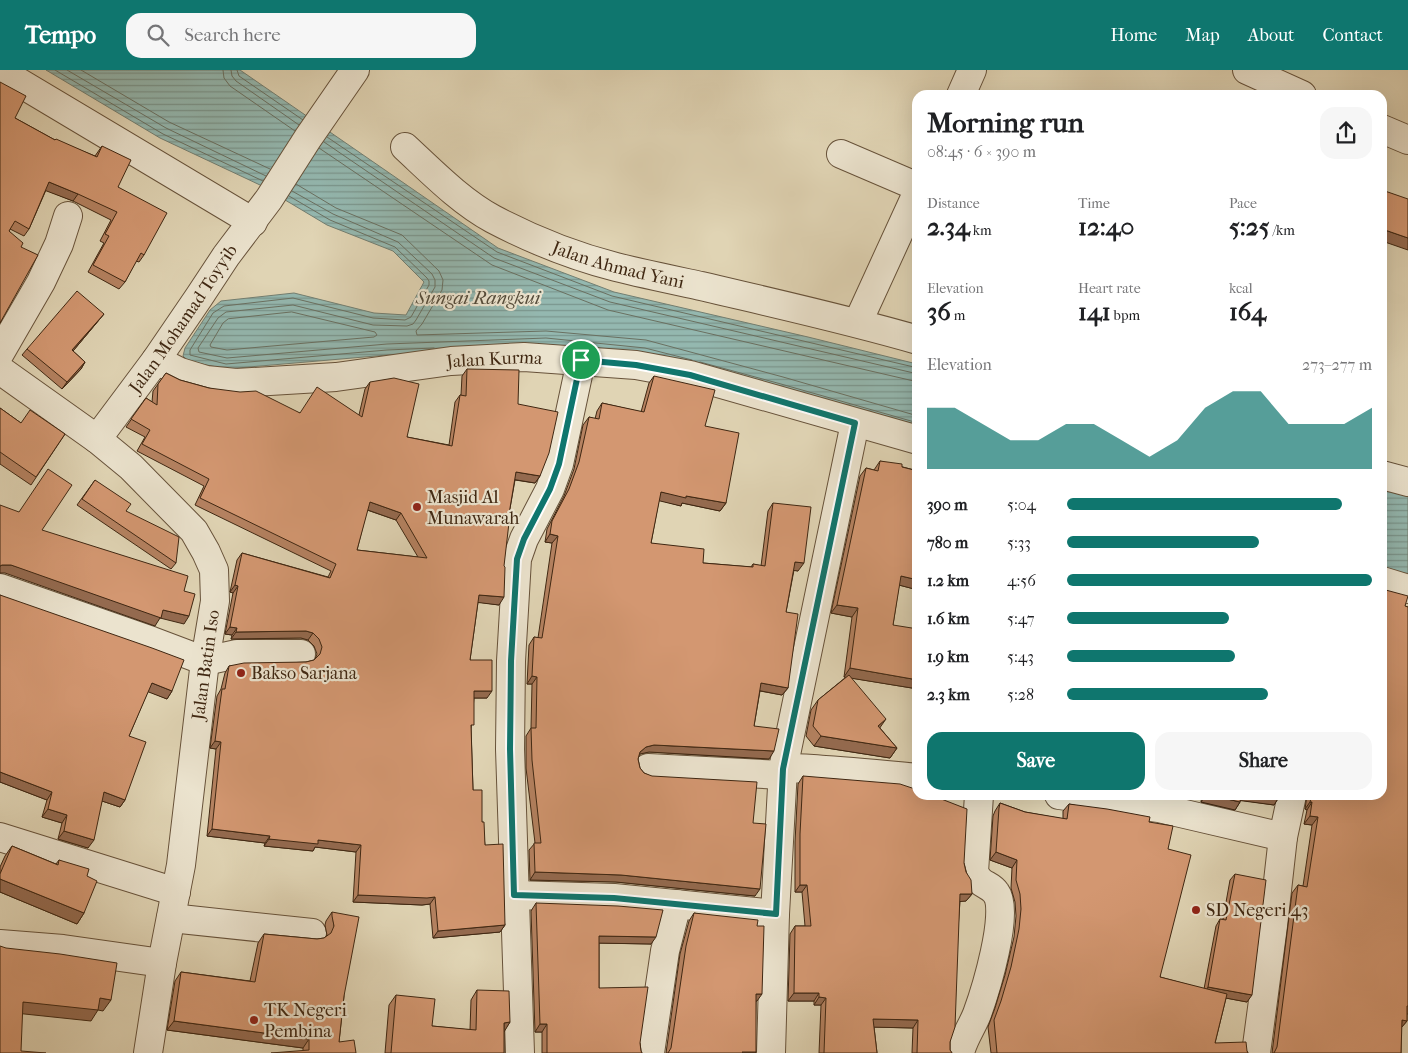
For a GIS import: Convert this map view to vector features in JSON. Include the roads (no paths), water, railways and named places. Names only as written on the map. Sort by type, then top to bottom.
[{"type":"street","name":"Jalan Mohamad Toyyib","points":[[97,439],[156,360],[226,256],[269,200],[308,138],[355,70]]},
{"type":"street","points":[[963,90],[972,70]]},
{"type":"street","points":[[1247,70],[1291,90]]},
{"type":"street","points":[[0,71],[252,222]]},
{"type":"street","points":[[1387,131],[1408,140]]},
{"type":"street","name":"Jalan Ahmad Yani","points":[[405,147],[472,206],[514,229],[568,252],[615,267],[858,322],[912,338]]},
{"type":"street","points":[[840,154],[912,186]]},
{"type":"street","points":[[858,322],[912,202]]},
{"type":"street","points":[[0,353],[40,282],[58,244],[68,216]]},
{"type":"street","name":"Jalan Kurma","points":[[156,360],[180,372],[206,380],[236,383],[336,377],[451,361],[524,357],[636,365],[690,375],[912,438]]},
{"type":"street","points":[[520,1053],[510,749],[511,661],[517,559],[524,539],[550,489],[559,464],[581,360]]},
{"type":"street","name":"Jalan Batin Iso","points":[[0,370],[97,439],[131,467],[194,531],[214,570],[215,601],[205,662],[181,865],[162,963],[148,1053]]},
{"type":"street","points":[[771,1053],[782,772],[855,423]]},
{"type":"street","points":[[1387,476],[1408,482]]},
{"type":"street","points":[[1387,583],[1408,589]]},
{"type":"street","points":[[0,588],[205,662],[237,654],[301,654]]},
{"type":"street","points":[[648,768],[782,772],[794,767],[912,777]]},
{"type":"street","points":[[960,1053],[985,991],[1000,927],[1000,904],[997,893],[978,880],[974,872],[979,800]]},
{"type":"street","points":[[1097,800],[1159,808],[1283,837]]},
{"type":"street","points":[[1256,1053],[1283,837],[1291,800]]},
{"type":"street","points":[[0,837],[174,905],[312,933]]},
{"type":"street","points":[[514,895],[614,898],[776,914]]},
{"type":"street","points":[[650,1053],[665,951],[677,904]]},
{"type":"street","points":[[0,944],[63,948],[162,963]]},
{"type":"water","name":"Sungai Rangkui","points":[[46,70],[240,70],[498,248],[614,292],[912,363],[912,434],[545,349],[387,355],[226,369],[188,361],[183,356],[185,348],[210,310],[221,301],[294,293],[374,313],[406,315],[424,282],[393,251],[327,225],[260,185],[160,138]]},
{"type":"water","points":[[1387,489],[1408,495],[1408,576],[1387,570]]},
{"type":"place","name":"Masjid Al Munawarah","points":[[417,507]]},
{"type":"place","name":"Bakso Sarjana","points":[[241,673]]},
{"type":"place","name":"SD Negeri 43","points":[[1196,910]]},
{"type":"place","name":"TK Negeri Pembina","points":[[254,1020]]}]
